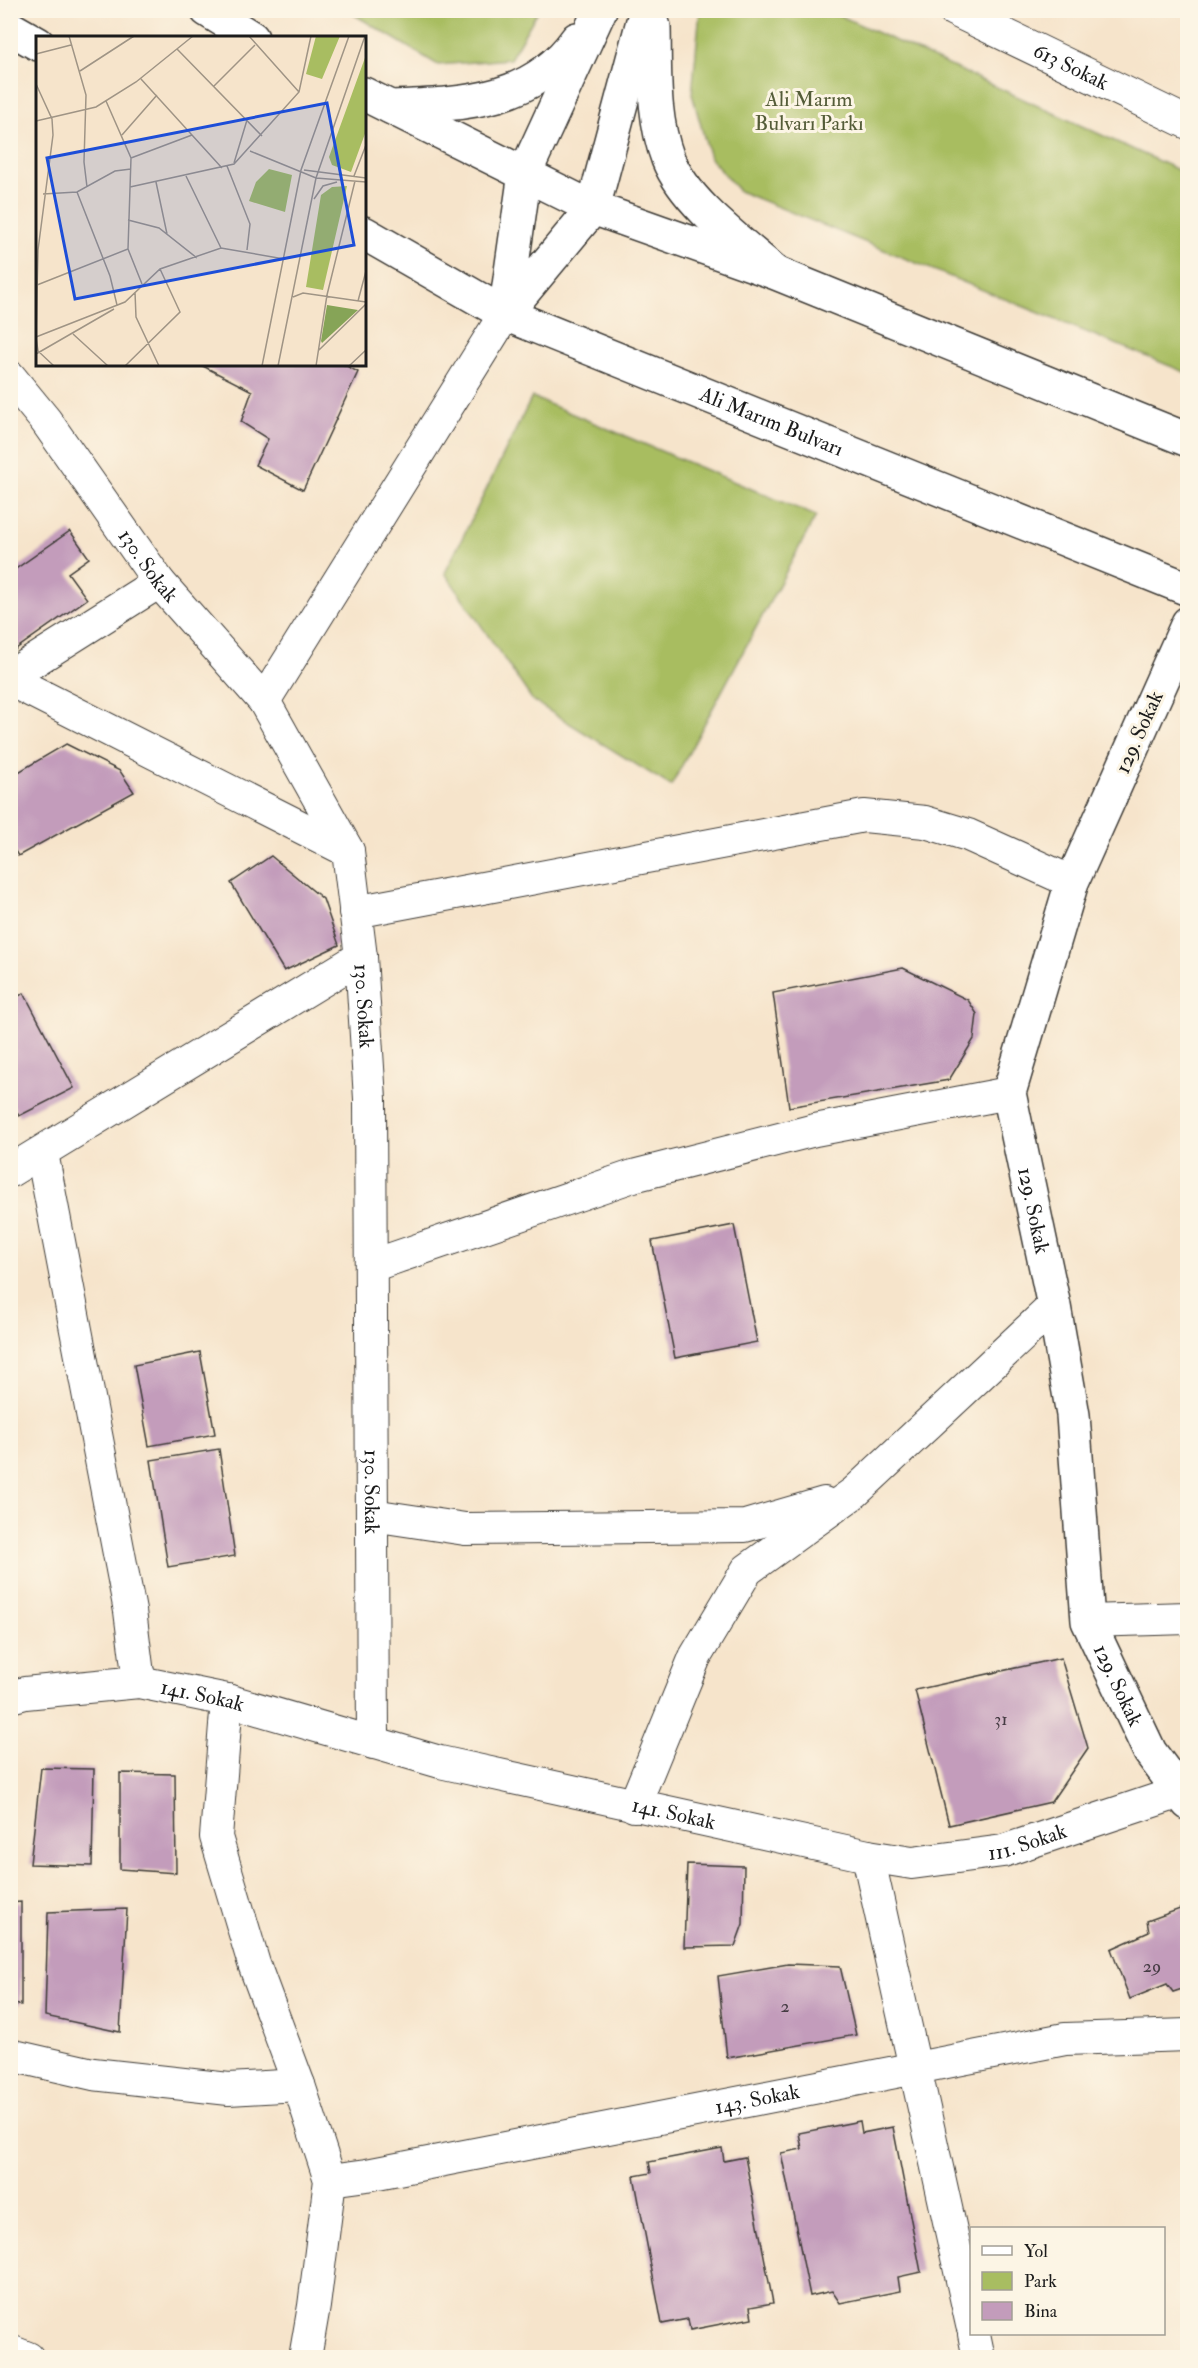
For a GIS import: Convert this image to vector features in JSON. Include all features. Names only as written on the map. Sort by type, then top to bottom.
[{"type":"street","points":[[207,10],[249,36]]},
{"type":"street","points":[[378,101],[450,105],[504,94],[547,74],[574,44],[599,10]]},
{"type":"street","points":[[505,314],[525,173],[599,10]]},
{"type":"street","points":[[264,701],[505,314],[593,207],[646,10]]},
{"type":"street","points":[[653,10],[656,108],[668,160],[699,207],[776,273]]},
{"type":"street","name":"613 Sokak","points":[[954,10],[1188,123]]},
{"type":"street","points":[[10,28],[36,43]]},
{"type":"street","points":[[378,101],[593,207],[776,273],[1188,440]]},
{"type":"street","name":"Ali Marım Bulvarı","points":[[366,234],[505,314],[1188,589]]},
{"type":"street","name":"130. Sokak","points":[[10,377],[46,421],[159,582],[264,701],[348,851],[361,957],[370,1099],[373,1743]]},
{"type":"street","points":[[10,678],[159,582]]},
{"type":"street","name":"129. Sokak","points":[[1184,1798],[1150,1752],[1088,1622],[1073,1415],[1009,1093],[1072,882],[1188,623]]},
{"type":"street","points":[[10,678],[348,851]]},
{"type":"street","points":[[355,912],[693,851],[864,816],[926,822],[968,835],[1072,882]]},
{"type":"street","points":[[10,1171],[361,957]]},
{"type":"street","points":[[371,1266],[633,1176],[815,1130],[1009,1093]]},
{"type":"street","points":[[42,1153],[130,1611],[139,1682]]},
{"type":"street","points":[[634,1806],[695,1657],[747,1570],[855,1492],[1053,1306]]},
{"type":"street","points":[[372,1515],[465,1529],[745,1526],[803,1511],[855,1492]]},
{"type":"street","points":[[1088,1622],[1188,1617]]},
{"type":"street","name":"141. Sokak","points":[[10,1697],[25,1693],[139,1682],[227,1700],[440,1762],[868,1856]]},
{"type":"street","points":[[227,1700],[216,1837],[254,1964],[299,2085],[330,2180],[305,2358]]},
{"type":"street","name":"111. Sokak","points":[[868,1856],[912,1863],[1003,1851],[1184,1798]]},
{"type":"street","points":[[868,1856],[970,2316]]},
{"type":"street","name":"143. Sokak","points":[[330,2180],[367,2175],[1065,2039],[1188,2035]]},
{"type":"street","points":[[10,2055],[93,2074],[230,2089],[299,2085]]},
{"type":"street","points":[[974,2335],[979,2358]]},
{"type":"street","points":[[10,2351],[28,2358]]},
{"type":"green space","points":[[348,11],[538,11],[510,59],[438,65]]},
{"type":"green space","name":"Ali Marım Bulvarı Parkı","points":[[700,11],[830,11],[1187,174],[1187,373],[739,191],[710,158],[692,94]]},
{"type":"green space","points":[[532,397],[816,516],[671,786],[533,701],[445,573]]},
{"type":"building","points":[[203,366],[347,366],[358,372],[303,490],[255,465],[268,439],[241,422],[252,391]]},
{"type":"building","points":[[70,531],[89,558],[68,573],[87,599],[10,653],[10,573]]},
{"type":"building","points":[[66,744],[120,771],[134,792],[18,856],[10,843],[10,777]]},
{"type":"building","points":[[271,856],[323,899],[339,945],[284,971],[231,883]]},
{"type":"building","points":[[903,968],[968,1000],[977,1014],[974,1039],[949,1080],[789,1107],[773,993]]},
{"type":"building","points":[[24,993],[74,1088],[19,1116],[10,1100],[10,1001]]},
{"type":"building","points":[[734,1225],[757,1342],[675,1358],[652,1241]]},
{"type":"building","points":[[200,1352],[215,1434],[149,1446],[134,1365]]},
{"type":"building","points":[[219,1449],[235,1556],[168,1567],[151,1460]]},
{"type":"building","points":[[1061,1658],[1088,1748],[1051,1802],[949,1825],[915,1690]]},
{"type":"building","points":[[41,1768],[94,1769],[92,1866],[30,1864]]},
{"type":"building","points":[[120,1773],[175,1774],[176,1873],[120,1869]]},
{"type":"building","points":[[687,1864],[744,1866],[743,1924],[735,1946],[684,1947]]},
{"type":"building","points":[[21,1902],[21,2005],[10,2004],[10,1903]]},
{"type":"building","points":[[1188,1906],[1188,1987],[1173,1992],[1167,1984],[1130,1999],[1111,1949],[1149,1932],[1147,1921]]},
{"type":"building","points":[[127,1909],[120,2032],[45,2016],[48,1912]]},
{"type":"building","points":[[788,1964],[840,1966],[856,2035],[727,2058],[718,1976]]},
{"type":"building","points":[[860,2121],[862,2133],[893,2127],[921,2272],[898,2277],[900,2291],[840,2303],[832,2291],[810,2296],[781,2153],[802,2149],[799,2133]]},
{"type":"building","points":[[722,2148],[724,2161],[745,2157],[773,2303],[750,2307],[752,2318],[690,2330],[688,2319],[662,2324],[634,2176],[651,2173],[649,2162]]}]
